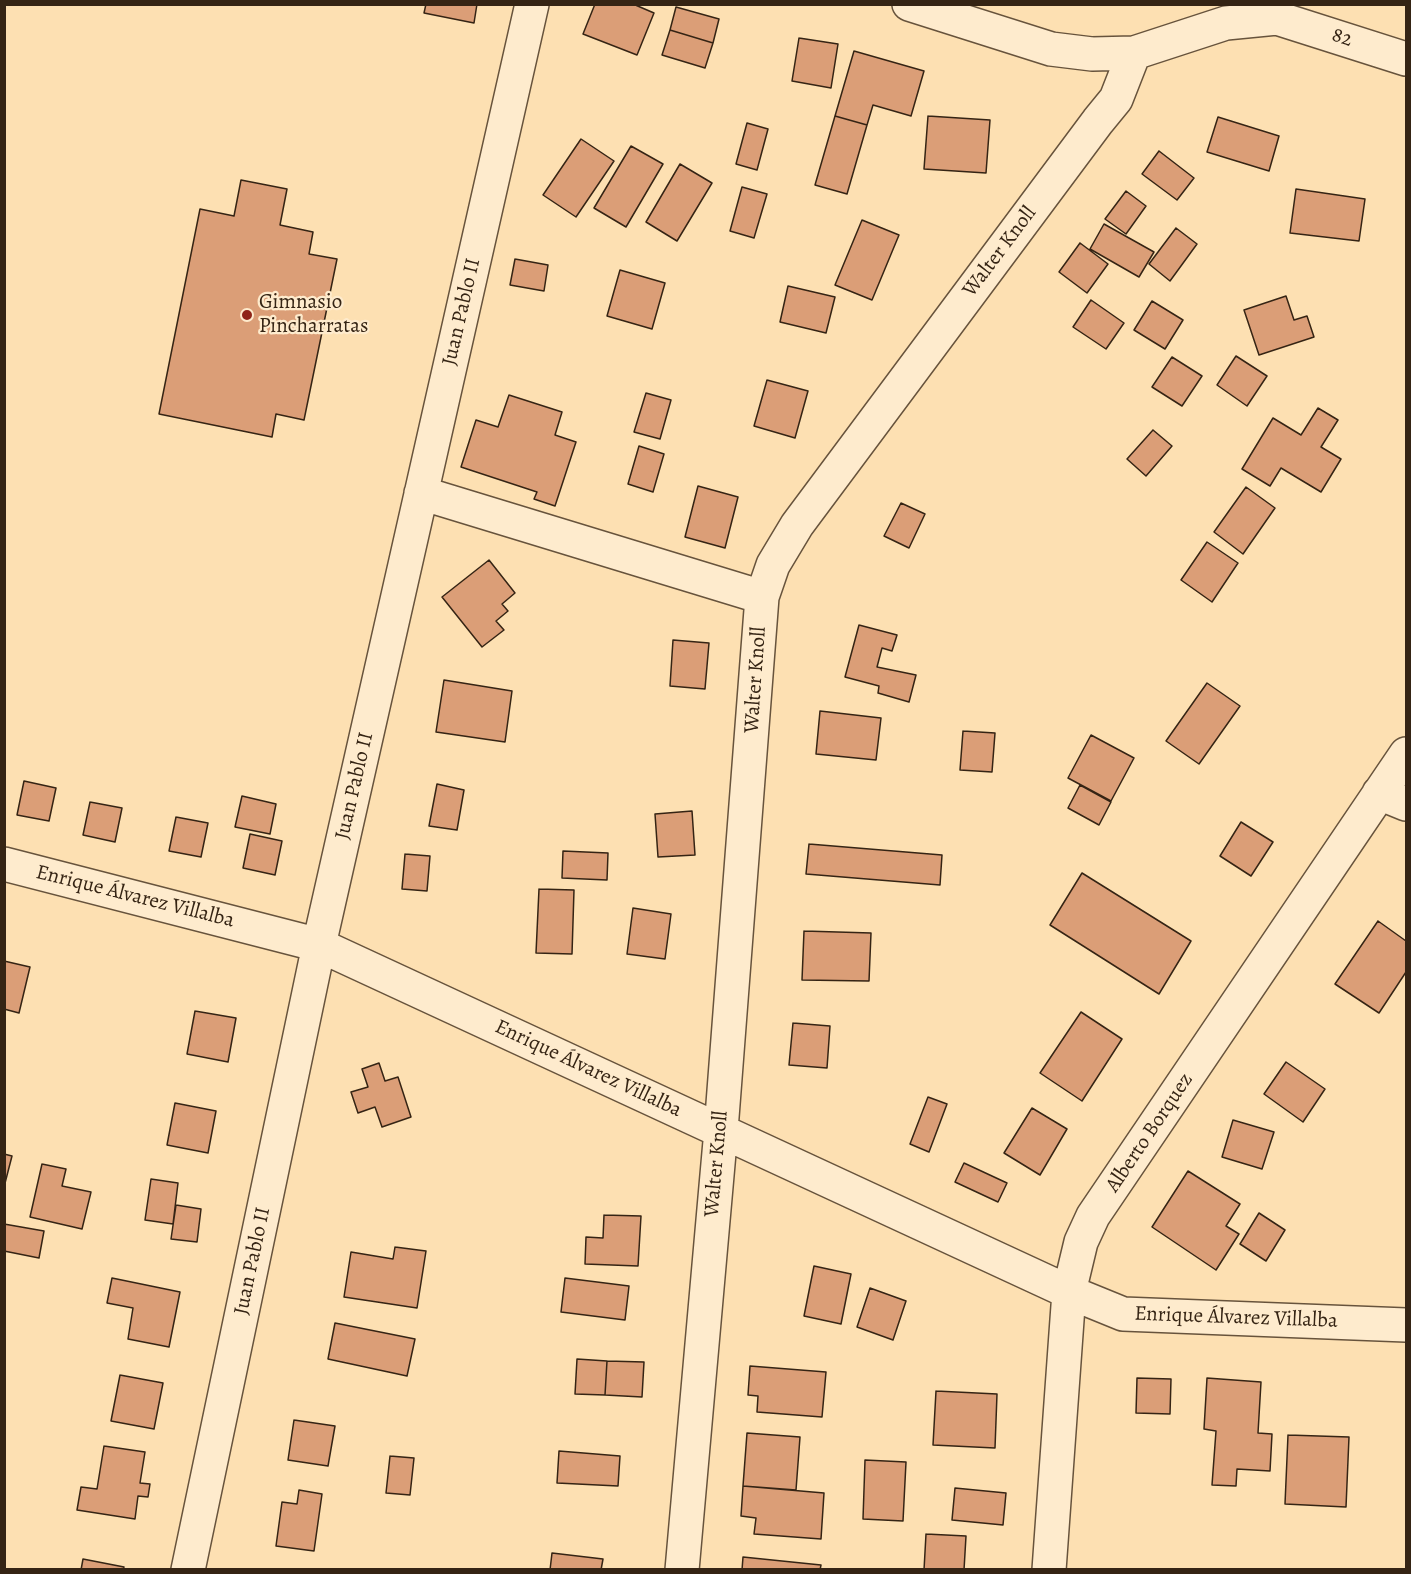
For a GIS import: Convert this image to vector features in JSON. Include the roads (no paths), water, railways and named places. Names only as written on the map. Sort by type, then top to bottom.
[{"type":"street","name":"Juan Pablo II","points":[[188,1569],[319,945],[532,4]]},
{"type":"street","points":[[909,4],[1051,49],[1092,54],[1134,53],[1226,23],[1279,11]]},
{"type":"street","name":"82","points":[[1279,11],[1407,59]]},
{"type":"street","name":"Walter Knoll","points":[[682,1569],[721,1130],[762,597],[773,565],[797,525],[1116,99],[1134,53]]},
{"type":"street","points":[[420,493],[762,597]]},
{"type":"street","name":"Alberto Borquez","points":[[1049,1569],[1069,1292],[1081,1242],[1093,1216],[1393,799],[1407,754]]},
{"type":"street","name":"Enrique Álvarez Villalba","points":[[4,864],[319,945],[1069,1292],[1123,1314],[1407,1325]]},
{"type":"place","name":"Gimnasio Pincharratas","points":[[247,315]]}]
